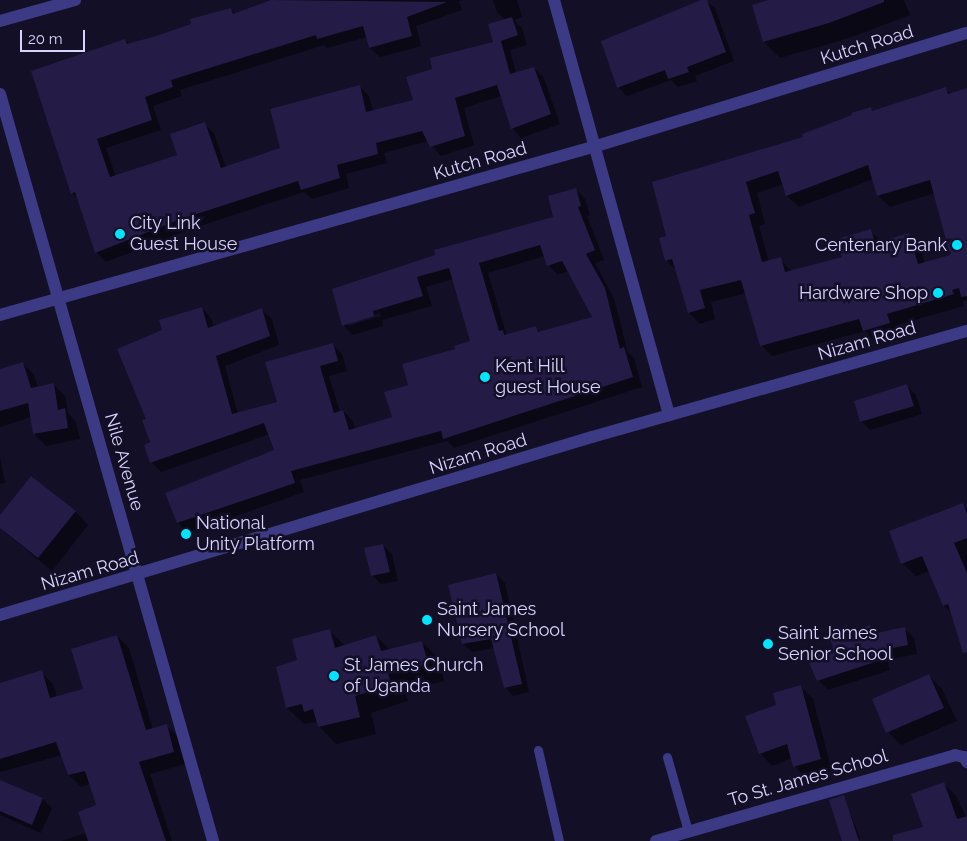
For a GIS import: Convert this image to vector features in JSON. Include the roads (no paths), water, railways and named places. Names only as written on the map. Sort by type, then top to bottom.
[{"type":"street","points":[[0,21],[75,0]]},
{"type":"street","points":[[554,0],[593,147],[669,415]]},
{"type":"street","name":"Kutch Road","points":[[0,316],[593,147],[967,33]]},
{"type":"street","name":"Nile Avenue","points":[[0,94],[139,575],[213,841]]},
{"type":"street","name":"Nizam Road","points":[[0,615],[669,415],[967,330]]},
{"type":"street","name":"To St. James School","points":[[656,841],[955,756],[964,757],[967,762]]},
{"type":"lane","points":[[538,750],[559,841]]},
{"type":"lane","points":[[666,757],[688,831]]},
{"type":"place","name":"City Link Guest House","points":[[120,234]]},
{"type":"place","name":"Centenary Bank","points":[[957,245]]},
{"type":"place","name":"Hardware Shop","points":[[938,293]]},
{"type":"place","name":"Kent Hill guest House","points":[[485,377]]},
{"type":"place","name":"National Unity Platform","points":[[186,534]]},
{"type":"place","name":"Saint James Nursery School","points":[[427,620]]},
{"type":"place","name":"Saint James Senior School","points":[[768,644]]},
{"type":"place","name":"St James Church of Uganda","points":[[334,676]]}]
